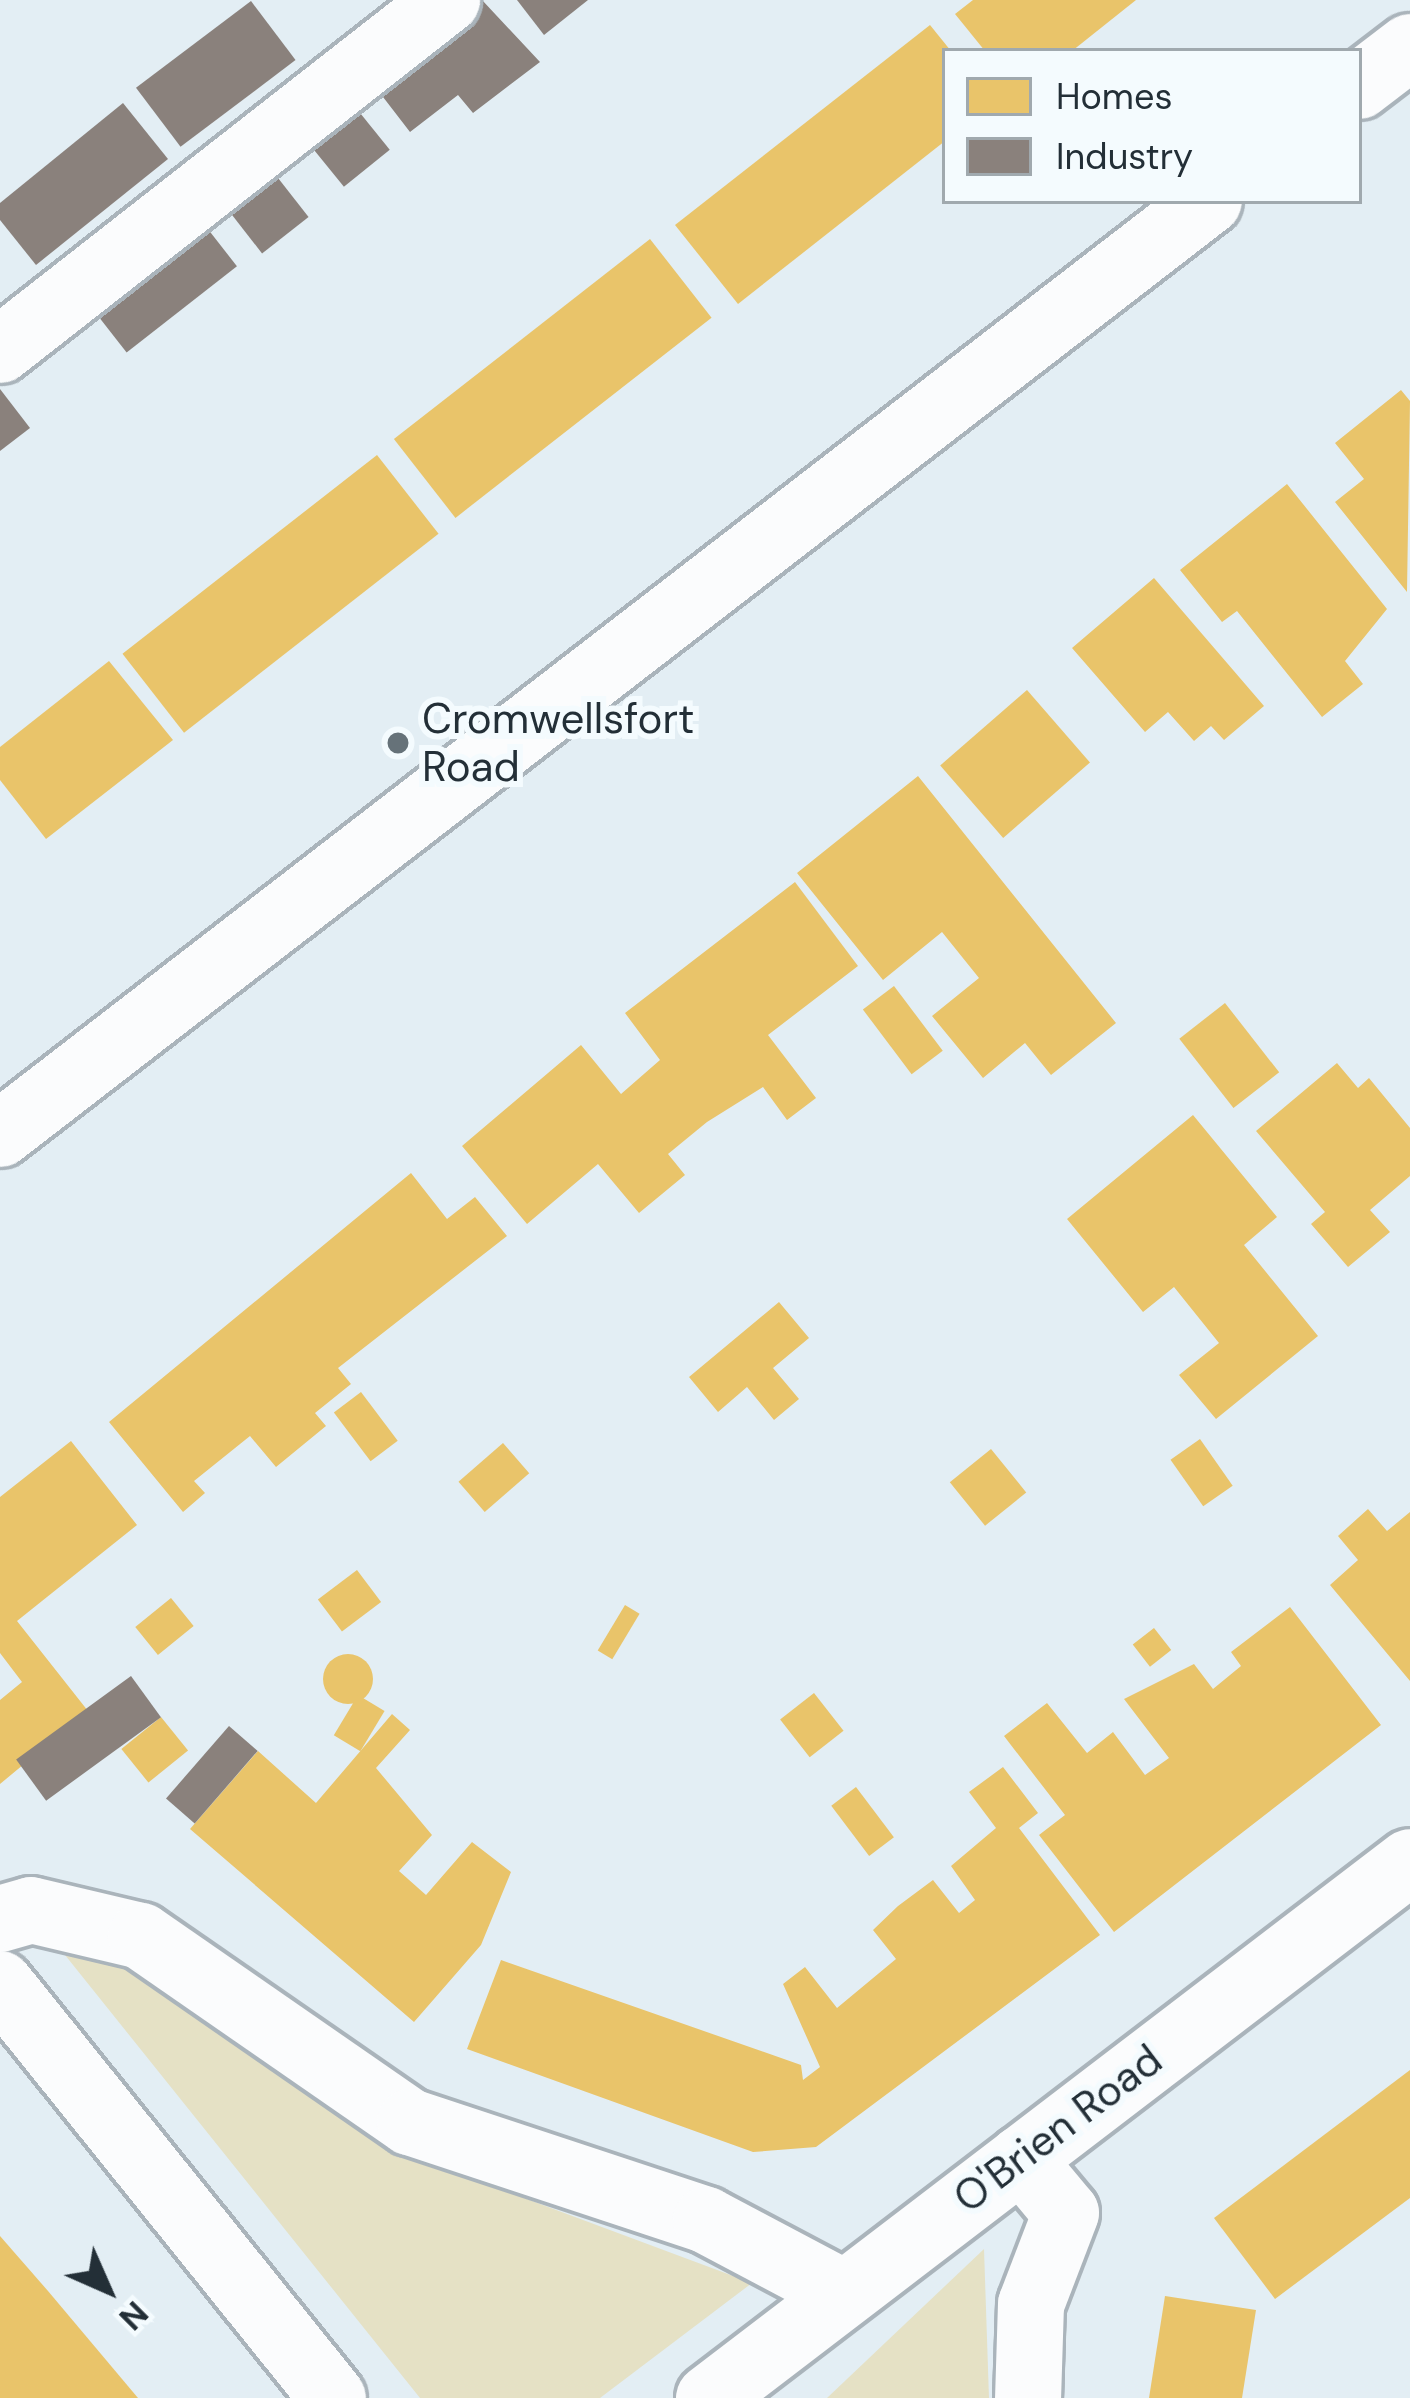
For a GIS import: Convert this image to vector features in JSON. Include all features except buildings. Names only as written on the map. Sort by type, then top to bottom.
[{"type":"street","points":[[0,350],[447,0]]},
{"type":"street","points":[[1362,84],[1410,47]]},
{"type":"street","points":[[0,1134],[1204,204]]},
{"type":"street","name":"O'Brien Road","points":[[709,2398],[840,2291],[1410,1862]]},
{"type":"street","points":[[0,1919],[31,1910],[141,1936],[410,2122],[706,2220],[840,2291]]},
{"type":"street","points":[[0,1984],[331,2397]]},
{"type":"street","points":[[1021,2159],[1066,2213],[1031,2304],[1028,2398]]},
{"type":"shaded area","points":[[53,1940],[122,1946],[403,2153],[752,2283],[600,2398],[420,2398]]},
{"type":"shaded area","points":[[984,2249],[989,2398],[827,2398]]},
{"type":"place","name":"Cromwellsfort Road","points":[[398,743]]}]
